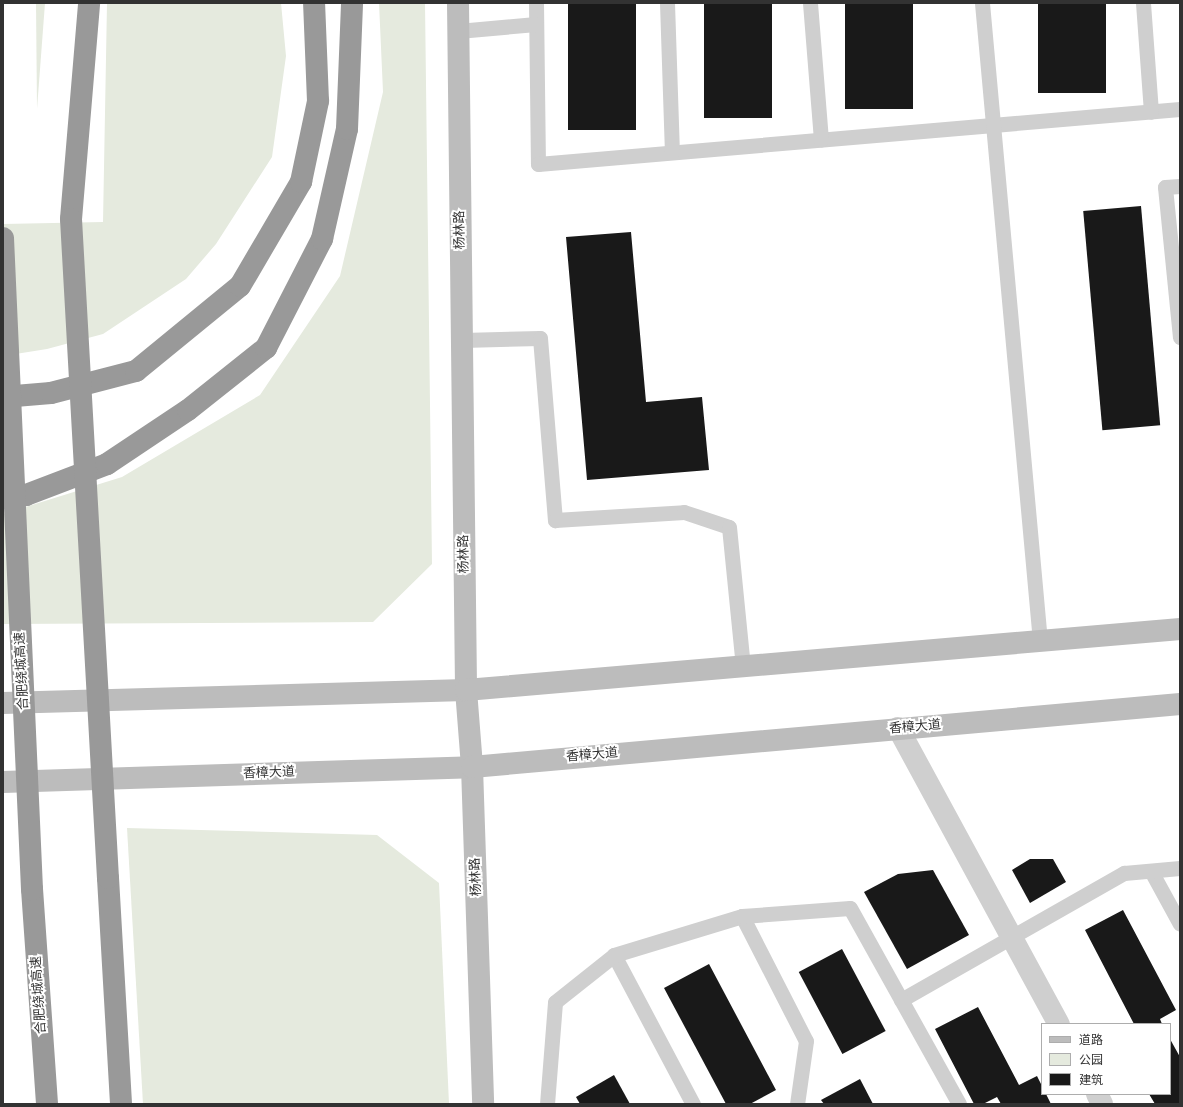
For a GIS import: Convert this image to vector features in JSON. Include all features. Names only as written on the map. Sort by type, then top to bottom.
[{"type":"highway","points":[[88,3],[71,219],[121,1104]]},
{"type":"highway","points":[[3,397],[51,393],[136,370],[240,286],[301,182],[318,101],[314,3]]},
{"type":"highway","points":[[3,498],[26,495],[107,464],[188,410],[266,348],[322,239],[347,129],[352,3]]},
{"type":"highway","name":"合肥绕城高速","points":[[3,238],[32,889],[47,1104]]},
{"type":"main road","name":"杨林路","points":[[458,3],[466,690],[472,767],[483,1104]]},
{"type":"main road","points":[[3,703],[466,690],[1180,629]]},
{"type":"main road","name":"香樟大道","points":[[3,782],[472,767],[1180,704]]},
{"type":"street","points":[[898,728],[1058,1023]]},
{"type":"street","points":[[1098,1095],[1102,1104]]},
{"type":"lane","points":[[536,3],[538,164],[1180,109]]},
{"type":"lane","points":[[667,3],[672,152]]},
{"type":"lane","points":[[810,3],[821,140]]},
{"type":"lane","points":[[982,3],[1040,641]]},
{"type":"lane","points":[[1143,3],[1151,112]]},
{"type":"lane","points":[[458,31],[536,24]]},
{"type":"lane","points":[[1180,186],[1165,187],[1180,337]]},
{"type":"lane","points":[[462,340],[540,338],[555,520],[684,512],[729,527],[743,667]]},
{"type":"lane","points":[[901,1000],[1124,873],[1180,868]]},
{"type":"lane","points":[[1151,871],[1180,924]]},
{"type":"lane","points":[[547,1104],[555,1002],[614,955],[742,916],[850,908],[959,1104]]},
{"type":"lane","points":[[742,916],[806,1040],[797,1104]]},
{"type":"lane","points":[[614,955],[693,1104]]},
{"type":"green space","points":[[36,3],[45,3],[37,109]]},
{"type":"green space","points":[[107,3],[281,3],[286,56],[272,157],[216,244],[186,279],[103,334],[47,349],[3,356],[3,224],[103,222]]},
{"type":"green space","points":[[379,3],[425,3],[432,564],[373,622],[3,624],[3,514],[122,477],[260,395],[340,276],[383,92]]},
{"type":"green space","points":[[127,828],[377,835],[439,883],[449,1104],[143,1104]]},
{"type":"building","points":[[568,3],[636,3],[636,130],[568,130]]},
{"type":"building","points":[[704,3],[772,3],[772,118],[704,118]]},
{"type":"building","points":[[845,3],[913,3],[913,109],[845,109]]},
{"type":"building","points":[[1038,3],[1106,3],[1106,93],[1038,93]]},
{"type":"building","points":[[1141,206],[1160,425],[1102,430],[1083,211]]},
{"type":"building","points":[[631,232],[646,402],[702,397],[709,470],[587,480],[566,237]]},
{"type":"building","points":[[1030,859],[1053,859],[1066,882],[1030,903],[1012,870]]},
{"type":"building","points":[[933,870],[969,935],[907,969],[864,892],[898,874]]},
{"type":"building","points":[[1123,910],[1176,1010],[1160,1019],[1162,1023],[1133,1023],[1085,930]]},
{"type":"building","points":[[842,949],[886,1031],[842,1054],[799,972]]},
{"type":"building","points":[[709,964],[776,1090],[750,1104],[726,1104],[664,988]]},
{"type":"building","points":[[978,1007],[1019,1085],[1037,1076],[1041,1084],[1041,1095],[1046,1095],[1051,1104],[1001,1104],[997,1097],[983,1104],[974,1104],[935,1029]]},
{"type":"building","points":[[1171,1041],[1180,1057],[1180,1104],[1155,1104],[1150,1095],[1171,1095]]},
{"type":"building","points":[[614,1075],[630,1104],[580,1104],[576,1097]]},
{"type":"building","points":[[860,1079],[873,1104],[824,1104],[821,1100]]}]
